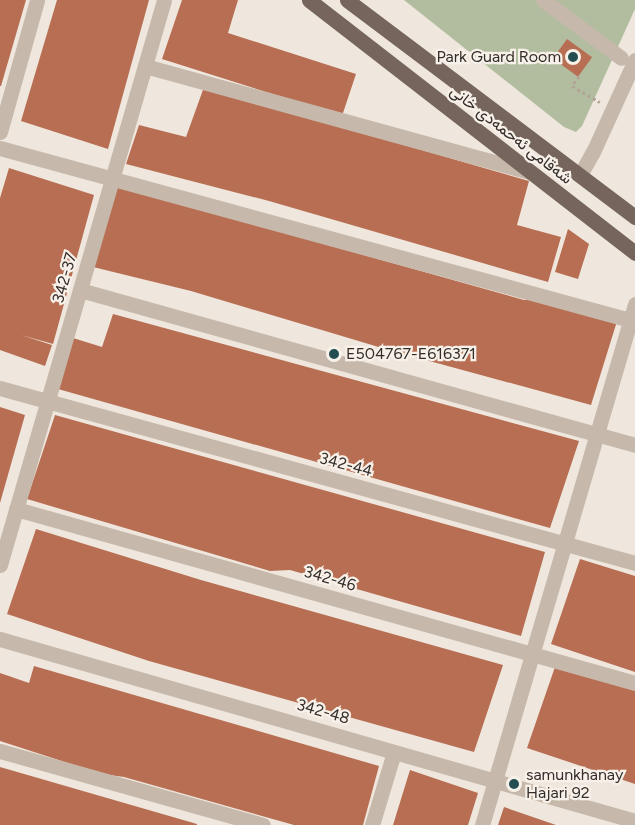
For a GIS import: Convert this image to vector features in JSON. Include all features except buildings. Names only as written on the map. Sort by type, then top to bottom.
[{"type":"main road","name":"شەقامی ئەحمەدی خانی","points":[[310,0],[635,253]]},
{"type":"main road","name":"شەقامی ئەحمەدی خانی","points":[[346,0],[635,217]]},
{"type":"street","points":[[0,132],[38,0]]},
{"type":"street","name":"342-37","points":[[0,565],[164,0]]},
{"type":"street","points":[[543,0],[628,59],[593,152],[580,175]]},
{"type":"street","points":[[145,66],[530,172]]},
{"type":"street","points":[[0,148],[630,320]]},
{"type":"street","points":[[80,290],[635,444]]},
{"type":"street","points":[[482,825],[635,304]]},
{"type":"street","name":"342-44","points":[[0,388],[635,563]]},
{"type":"street","name":"342-46","points":[[16,509],[635,683]]},
{"type":"street","name":"342-48","points":[[0,639],[635,821]]},
{"type":"street","points":[[0,751],[263,825]]},
{"type":"street","points":[[372,825],[394,752]]},
{"type":"path","points":[[579,76],[572,86],[602,103]]},
{"type":"green space","points":[[404,0],[635,0],[635,9],[582,126],[576,132],[564,127]]},
{"type":"place","name":"Park Guard Room","points":[[573,57]]},
{"type":"place","name":"E504767-E616371","points":[[334,354]]},
{"type":"place","name":"samunkhanay Hajari 92","points":[[514,784]]}]
